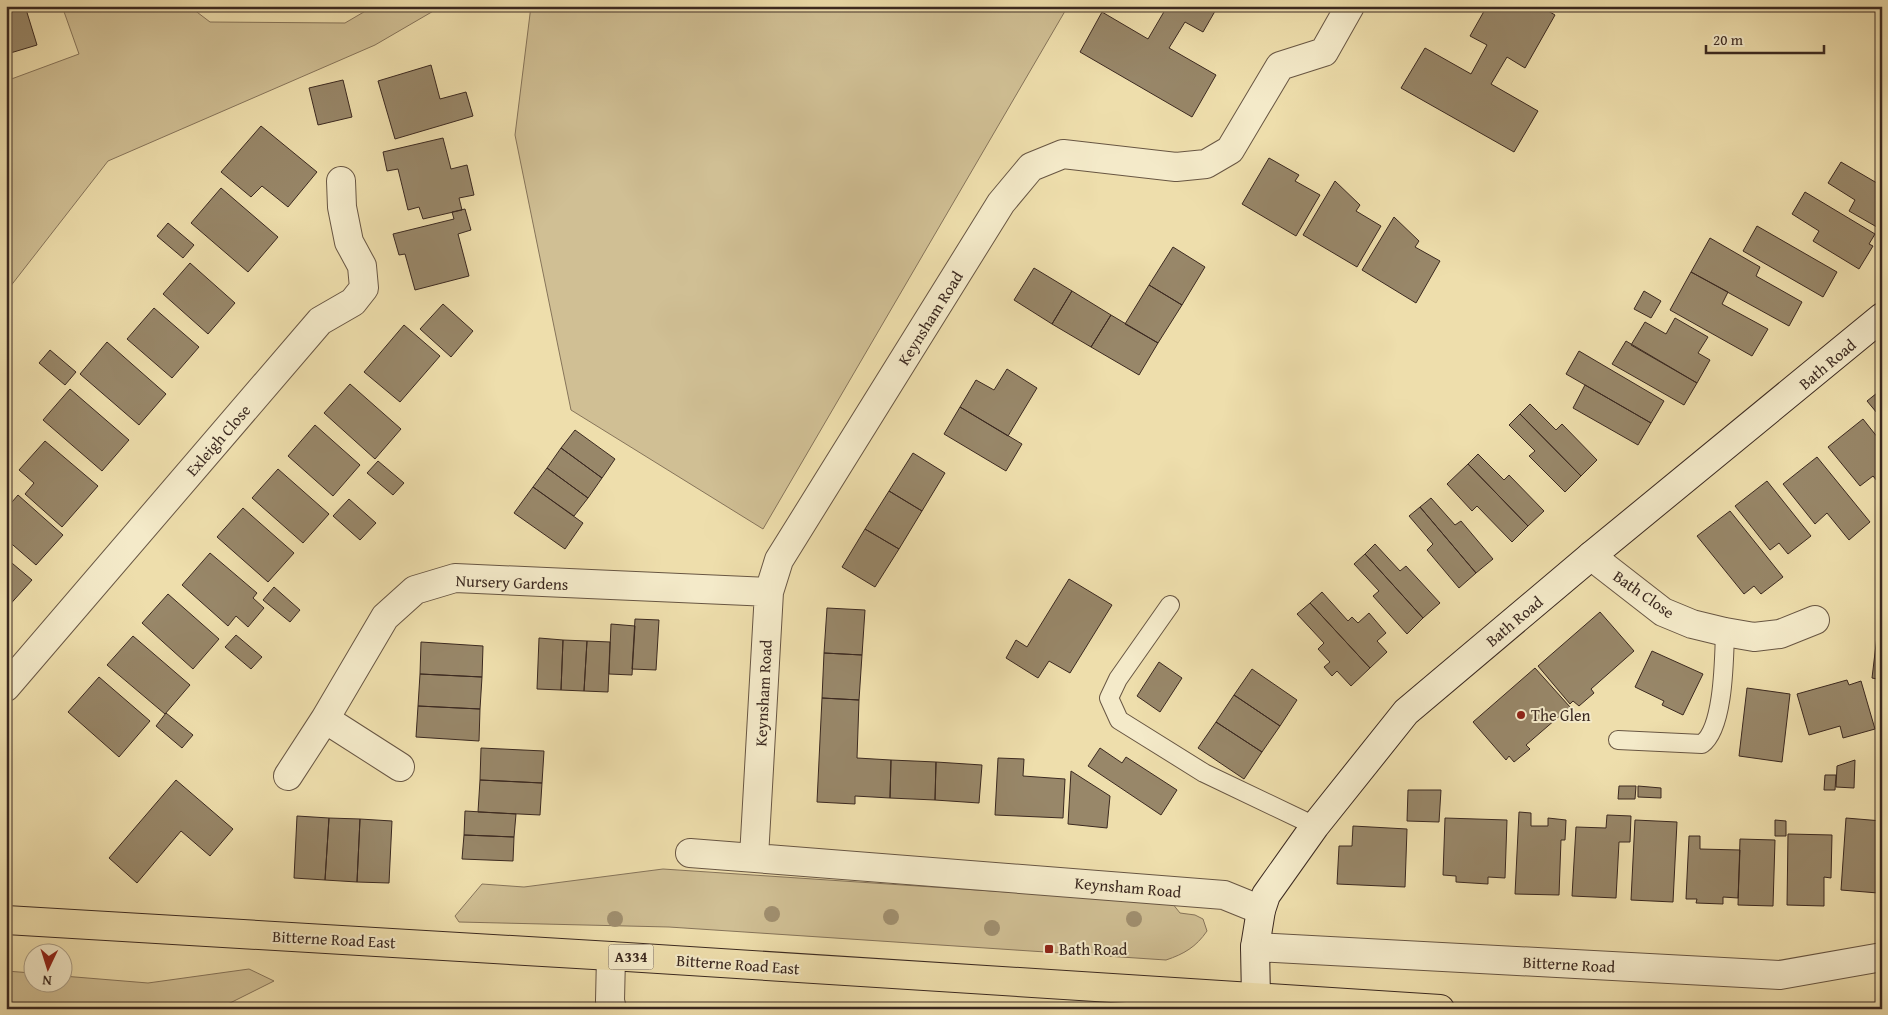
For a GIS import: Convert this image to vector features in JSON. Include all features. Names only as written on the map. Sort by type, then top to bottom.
[{"type":"main road","name":"Bitterne Road East","points":[[6,920],[611,956],[1440,1009]]},
{"type":"street","name":"Keynsham Road","points":[[754,857],[769,592],[779,560],[1001,202],[1031,167],[1063,154],[1176,168],[1206,164],[1230,150],[1280,66],[1324,52],[1350,6]]},
{"type":"street","name":"Exleigh Close","points":[[6,687],[320,321],[353,302],[364,288],[362,266],[348,242],[342,207],[341,181]]},
{"type":"street","name":"Bath Road","points":[[1256,998],[1255,947],[1261,910],[1266,895],[1315,826],[1406,712],[1591,556],[1835,358],[1882,317]]},
{"type":"street","name":"Bath Close","points":[[1591,556],[1663,612],[1692,624],[1754,637],[1780,634],[1815,620]]},
{"type":"street","name":"Nursery Gardens","points":[[288,776],[325,719],[385,618],[415,590],[455,578],[769,592]]},
{"type":"street","points":[[325,719],[400,767]]},
{"type":"street","name":"Keynsham Road","points":[[690,853],[1224,895],[1261,910]]},
{"type":"street","name":"Bitterne Road","points":[[1255,947],[1780,974],[1882,957]]},
{"type":"street","points":[[611,956],[610,1001],[612,1009]]},
{"type":"lane","points":[[1170,605],[1118,679],[1109,698],[1119,720],[1204,773],[1315,826]]},
{"type":"lane","points":[[1618,740],[1702,744],[1709,740],[1722,694],[1725,632]]},
{"type":"shaded area","points":[[62,6],[189,6],[210,22],[345,23],[374,6],[442,6],[375,45],[108,161],[6,292],[6,81],[79,54]]},
{"type":"shaded area","points":[[531,6],[1068,6],[763,529],[571,410],[515,135]]},
{"type":"shaded area","points":[[663,869],[1172,903],[1180,913],[1195,915],[1203,919],[1207,931],[1189,949],[1166,960],[669,927],[459,922],[455,916],[482,884],[524,887]]},
{"type":"shaded area","points":[[249,969],[274,981],[218,1009],[6,1009],[6,971],[22,972],[22,992],[72,992],[72,977],[148,983]]},
{"type":"building","points":[[6,6],[25,6],[37,45],[7,54]]},
{"type":"building","points":[[1159,6],[1218,6],[1203,32],[1185,22],[1169,48],[1216,75],[1192,117],[1080,52],[1102,12],[1148,39],[1165,10]]},
{"type":"building","points":[[1487,6],[1540,6],[1555,15],[1525,68],[1507,57],[1491,84],[1538,111],[1514,152],[1401,88],[1425,48],[1471,74],[1487,45],[1470,36]]},
{"type":"building","points":[[431,65],[440,99],[466,92],[473,116],[395,139],[378,81]]},
{"type":"building","points":[[343,80],[352,117],[318,125],[309,88]]},
{"type":"building","points":[[261,126],[317,172],[288,207],[262,186],[251,197],[221,172]]},
{"type":"building","points":[[443,138],[451,169],[467,165],[474,195],[459,198],[462,210],[423,219],[419,207],[408,210],[398,169],[387,171],[383,152]]},
{"type":"building","points":[[1269,158],[1299,175],[1295,181],[1320,195],[1296,236],[1242,204]]},
{"type":"building","points":[[1841,162],[1882,186],[1882,230],[1849,211],[1855,200],[1828,183]]},
{"type":"building","points":[[1335,181],[1360,205],[1356,211],[1381,226],[1357,267],[1303,235]]},
{"type":"building","points":[[221,188],[278,237],[248,272],[191,223]]},
{"type":"building","points":[[1805,192],[1875,234],[1869,244],[1873,246],[1859,269],[1813,241],[1819,231],[1792,214]]},
{"type":"building","points":[[465,209],[471,230],[458,234],[469,276],[415,290],[405,254],[399,255],[393,234],[454,219],[452,212]]},
{"type":"building","points":[[1394,217],[1419,241],[1415,247],[1440,261],[1416,303],[1362,270]]},
{"type":"building","points":[[168,223],[194,245],[183,258],[157,236]]},
{"type":"building","points":[[1757,226],[1837,272],[1823,297],[1743,251]]},
{"type":"building","points":[[1710,238],[1760,267],[1756,276],[1802,302],[1789,326],[1691,272]]},
{"type":"building","points":[[1173,247],[1205,267],[1182,305],[1149,285]]},
{"type":"building","points":[[190,263],[235,303],[208,334],[163,294]]},
{"type":"building","points":[[1034,268],[1072,291],[1052,324],[1014,300]]},
{"type":"building","points":[[1691,272],[1728,292],[1722,304],[1768,329],[1752,356],[1670,310]]},
{"type":"building","points":[[1149,285],[1182,305],[1158,343],[1125,324]]},
{"type":"building","points":[[1072,291],[1111,315],[1091,347],[1052,324]]},
{"type":"building","points":[[1644,291],[1661,301],[1651,318],[1634,309]]},
{"type":"building","points":[[443,304],[473,331],[451,357],[420,329]]},
{"type":"building","points":[[154,308],[199,347],[172,378],[127,339]]},
{"type":"building","points":[[1111,315],[1158,343],[1139,375],[1091,347]]},
{"type":"building","points":[[1675,318],[1708,337],[1698,353],[1710,360],[1697,383],[1631,345],[1645,322],[1666,334]]},
{"type":"building","points":[[404,325],[440,356],[400,402],[364,372]]},
{"type":"building","points":[[1626,341],[1697,383],[1684,405],[1612,364]]},
{"type":"building","points":[[107,342],[166,394],[139,425],[80,374]]},
{"type":"building","points":[[50,350],[76,372],[65,385],[39,363]]},
{"type":"building","points":[[1579,351],[1664,401],[1651,423],[1566,374]]},
{"type":"building","points":[[1007,369],[1037,388],[1008,436],[960,407],[976,380],[994,390]]},
{"type":"building","points":[[350,384],[401,429],[375,459],[324,413]]},
{"type":"building","points":[[1585,385],[1651,423],[1638,445],[1573,408]]},
{"type":"building","points":[[70,389],[129,440],[102,471],[43,420]]},
{"type":"building","points":[[1882,389],[1882,419],[1867,401]]},
{"type":"building","points":[[1530,404],[1556,430],[1562,424],[1597,460],[1581,476],[1520,414]]},
{"type":"building","points":[[960,407],[1022,444],[1006,471],[944,434]]},
{"type":"building","points":[[1520,414],[1581,476],[1565,492],[1529,456],[1535,451],[1509,425]]},
{"type":"building","points":[[1863,419],[1882,443],[1882,487],[1873,476],[1860,486],[1828,447]]},
{"type":"building","points":[[315,425],[360,465],[333,496],[288,456]]},
{"type":"building","points":[[575,430],[615,459],[602,478],[561,448]]},
{"type":"building","points":[[45,441],[98,486],[62,527],[25,494],[34,483],[19,470]]},
{"type":"building","points":[[561,448],[602,478],[588,498],[547,468]]},
{"type":"building","points":[[913,453],[945,473],[922,511],[889,491]]},
{"type":"building","points":[[1478,454],[1504,480],[1509,475],[1544,511],[1528,526],[1468,464]]},
{"type":"building","points":[[1817,457],[1870,522],[1849,540],[1827,513],[1815,524],[1783,484]]},
{"type":"building","points":[[378,461],[404,483],[393,495],[367,473]]},
{"type":"building","points":[[1468,464],[1528,526],[1512,542],[1477,506],[1472,511],[1447,484]]},
{"type":"building","points":[[547,468],[588,498],[574,516],[533,487]]},
{"type":"building","points":[[278,469],[329,514],[303,543],[252,498]]},
{"type":"building","points":[[1767,481],[1811,536],[1788,554],[1779,543],[1770,550],[1735,506]]},
{"type":"building","points":[[533,487],[583,523],[565,549],[514,513]]},
{"type":"building","points":[[889,491],[922,511],[899,549],[865,529]]},
{"type":"building","points":[[18,495],[63,535],[36,565],[6,539],[6,509]]},
{"type":"building","points":[[1431,498],[1455,525],[1461,521],[1493,559],[1476,573],[1420,507]]},
{"type":"building","points":[[349,499],[376,523],[360,540],[333,516]]},
{"type":"building","points":[[1420,507],[1476,573],[1459,588],[1427,550],[1433,544],[1409,516]]},
{"type":"building","points":[[243,508],[294,553],[268,582],[217,537]]},
{"type":"building","points":[[1730,511],[1783,577],[1761,594],[1754,586],[1744,594],[1697,536]]},
{"type":"building","points":[[865,529],[899,549],[875,587],[842,567]]},
{"type":"building","points":[[1375,544],[1400,571],[1406,566],[1440,603],[1423,618],[1365,554]]},
{"type":"building","points":[[210,553],[257,593],[253,598],[264,608],[248,627],[236,616],[228,626],[182,585]]},
{"type":"building","points":[[1365,554],[1423,618],[1407,634],[1373,596],[1379,591],[1354,564]]},
{"type":"building","points":[[6,558],[32,580],[6,609]]},
{"type":"building","points":[[1069,579],[1112,605],[1070,673],[1049,661],[1038,678],[1006,658],[1016,640],[1027,647]]},
{"type":"building","points":[[274,587],[300,610],[290,622],[263,600]]},
{"type":"building","points":[[1322,592],[1348,621],[1352,617],[1358,623],[1369,613],[1386,633],[1377,641],[1387,652],[1370,668],[1310,603]]},
{"type":"building","points":[[168,594],[219,639],[193,669],[142,623]]},
{"type":"building","points":[[1310,603],[1370,668],[1351,686],[1337,671],[1332,676],[1324,667],[1330,662],[1318,649],[1324,643],[1297,614]]},
{"type":"building","points":[[827,608],[865,610],[862,655],[824,653]]},
{"type":"building","name":"The Glen","points":[[1600,612],[1634,651],[1591,689],[1594,693],[1579,706],[1573,701],[1570,704],[1538,666]]},
{"type":"building","points":[[635,619],[659,620],[656,670],[632,669]]},
{"type":"building","points":[[611,624],[635,626],[632,675],[609,674]]},
{"type":"building","points":[[236,635],[262,657],[251,669],[225,647]]},
{"type":"building","points":[[133,636],[190,685],[165,714],[107,665]]},
{"type":"building","points":[[1877,636],[1882,637],[1882,680],[1872,678]]},
{"type":"building","points":[[539,638],[563,640],[561,690],[537,689]]},
{"type":"building","points":[[563,640],[587,641],[584,691],[561,690]]},
{"type":"building","points":[[587,641],[610,642],[608,692],[584,691]]},
{"type":"building","points":[[421,642],[483,646],[482,677],[420,674]]},
{"type":"building","name":"The Glen","points":[[1652,651],[1703,674],[1683,715],[1662,705],[1664,701],[1635,687]]},
{"type":"building","points":[[824,653],[862,655],[859,700],[822,698]]},
{"type":"building","points":[[1159,662],[1182,678],[1160,712],[1137,696]]},
{"type":"building","name":"The Glen","points":[[1535,668],[1570,707],[1526,745],[1530,749],[1514,762],[1509,756],[1506,760],[1473,722]]},
{"type":"building","points":[[1252,669],[1297,700],[1280,726],[1234,695]]},
{"type":"building","points":[[420,674],[482,677],[480,709],[418,706]]},
{"type":"building","points":[[99,677],[150,721],[119,757],[68,712]]},
{"type":"building","points":[[1847,680],[1849,685],[1861,681],[1875,729],[1843,738],[1840,726],[1809,735],[1797,694]]},
{"type":"building","points":[[1747,688],[1790,694],[1782,762],[1739,756]]},
{"type":"building","points":[[1234,695],[1280,726],[1262,752],[1216,722]]},
{"type":"building","points":[[822,698],[859,700],[857,758],[891,760],[890,798],[855,796],[855,804],[817,802]]},
{"type":"building","points":[[418,706],[480,709],[479,741],[416,737]]},
{"type":"building","points":[[166,713],[193,735],[182,748],[156,726]]},
{"type":"building","points":[[1216,722],[1262,752],[1244,779],[1198,748]]},
{"type":"building","points":[[481,748],[544,751],[542,783],[480,780]]},
{"type":"building","points":[[1100,748],[1122,763],[1126,757],[1177,790],[1161,815],[1088,766]]},
{"type":"building","points":[[998,758],[1024,759],[1023,776],[1065,779],[1063,818],[995,815]]},
{"type":"building","points":[[891,760],[936,762],[935,800],[890,798]]},
{"type":"building","points":[[1855,760],[1854,788],[1836,787],[1837,766]]},
{"type":"building","points":[[936,762],[982,765],[979,803],[935,800]]},
{"type":"building","points":[[1071,771],[1110,796],[1107,828],[1068,824]]},
{"type":"building","points":[[1825,775],[1836,775],[1835,790],[1824,790]]},
{"type":"building","points":[[176,780],[233,829],[210,856],[181,831],[137,883],[109,858]]},
{"type":"building","points":[[480,780],[542,783],[540,815],[478,812]]},
{"type":"building","points":[[1619,786],[1636,786],[1635,799],[1618,799]]},
{"type":"building","points":[[1638,786],[1661,788],[1661,798],[1638,797]]},
{"type":"building","points":[[1408,790],[1441,790],[1439,822],[1407,821]]},
{"type":"building","points":[[465,811],[516,814],[514,837],[464,835]]},
{"type":"building","points":[[1519,812],[1531,813],[1531,826],[1548,826],[1548,818],[1566,820],[1565,840],[1561,840],[1559,895],[1515,894]]},
{"type":"building","points":[[1607,815],[1631,816],[1630,842],[1619,842],[1616,898],[1572,896],[1576,827],[1606,828]]},
{"type":"building","points":[[297,816],[329,818],[325,880],[294,878]]},
{"type":"building","points":[[329,818],[360,819],[357,882],[325,880]]},
{"type":"building","points":[[1445,818],[1507,820],[1505,878],[1488,877],[1488,884],[1456,882],[1456,876],[1443,875]]},
{"type":"building","points":[[1846,818],[1882,821],[1878,893],[1841,890]]},
{"type":"building","points":[[360,819],[392,821],[389,883],[357,882]]},
{"type":"building","points":[[1635,820],[1677,822],[1673,902],[1631,900]]},
{"type":"building","points":[[1775,820],[1786,821],[1786,836],[1775,836]]},
{"type":"building","points":[[1353,826],[1407,829],[1405,887],[1337,884],[1339,846],[1352,846]]},
{"type":"building","points":[[1788,834],[1832,835],[1831,878],[1824,877],[1824,906],[1787,905]]},
{"type":"building","points":[[464,835],[514,837],[513,861],[462,859]]},
{"type":"building","points":[[1689,836],[1700,836],[1700,849],[1740,850],[1738,898],[1723,897],[1723,904],[1696,903],[1697,899],[1686,899]]},
{"type":"building","points":[[1882,837],[1882,893],[1878,893]]},
{"type":"building","points":[[1740,839],[1775,840],[1773,906],[1738,905]]},
{"type":"place","name":"The Glen","points":[[1521,715]]},
{"type":"place","name":"Bath Road","points":[[1049,949]]}]
